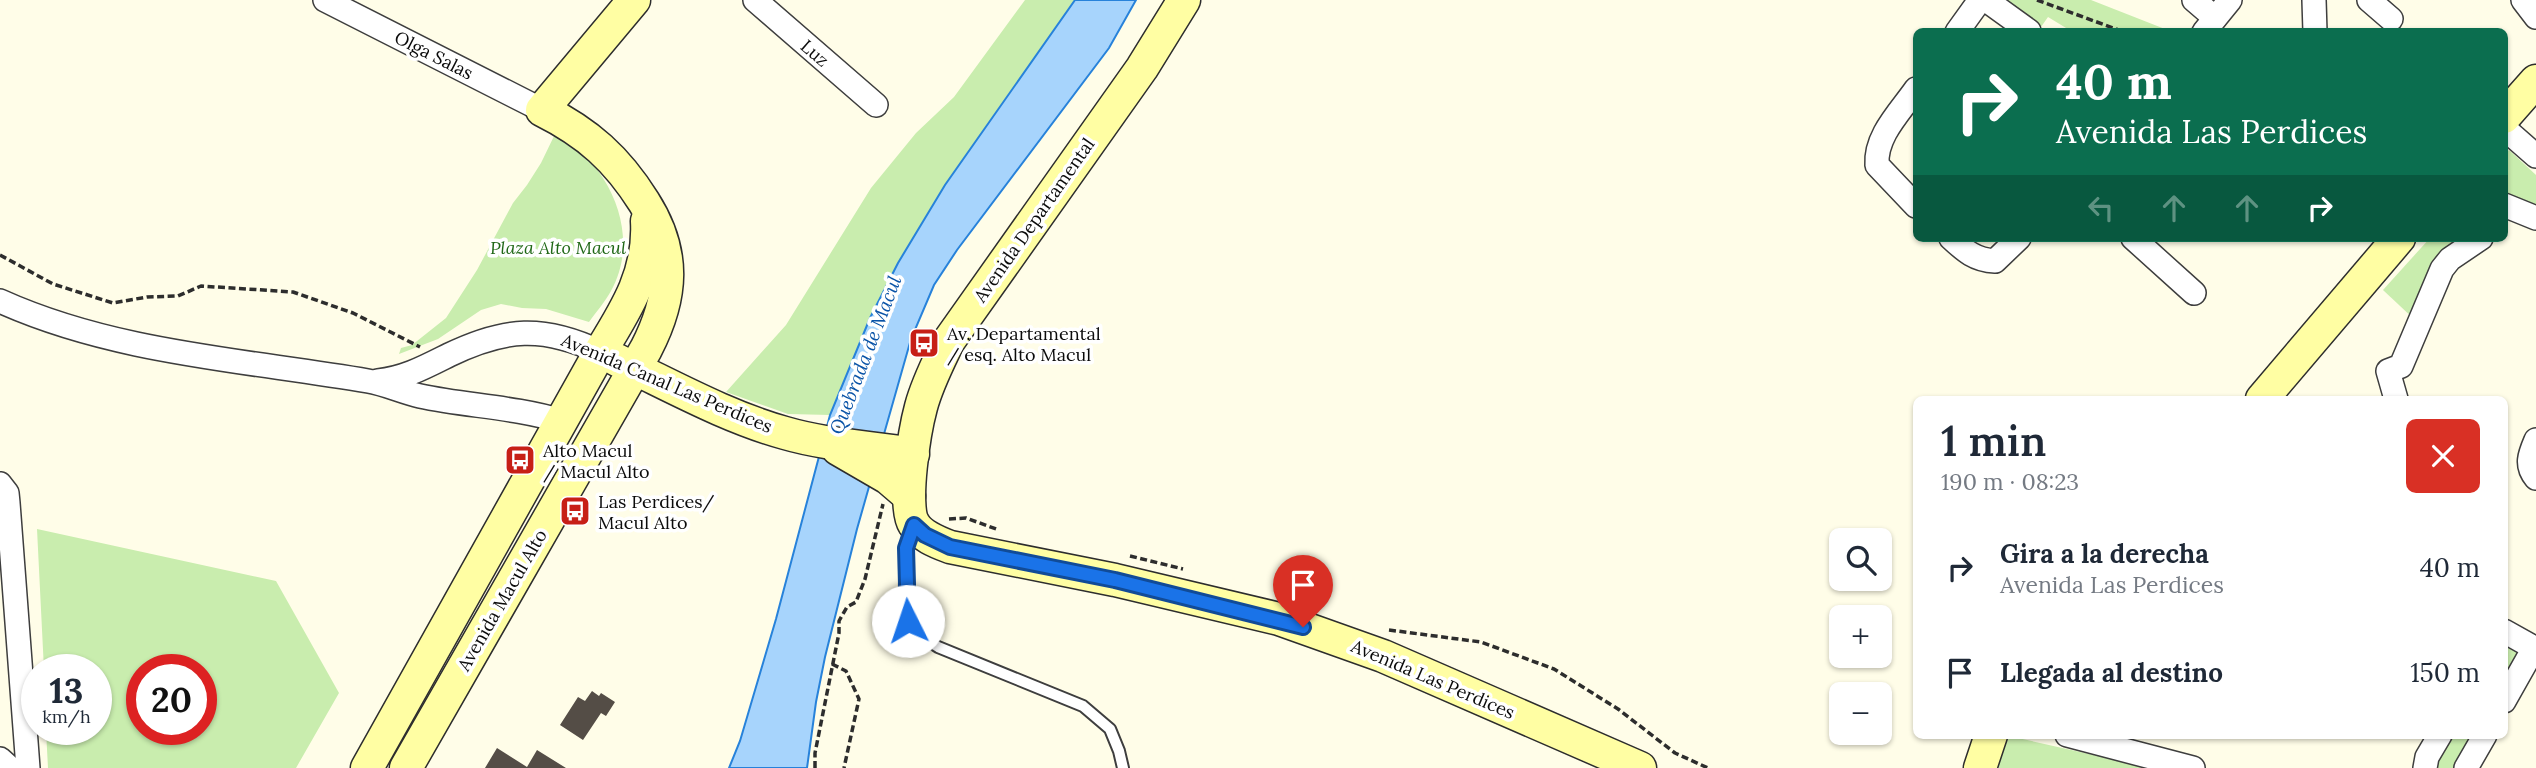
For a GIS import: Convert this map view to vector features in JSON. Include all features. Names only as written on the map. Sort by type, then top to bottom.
[{"type":"street","name":"Olga Salas","points":[[325,0],[542,110]]},
{"type":"street","points":[[542,110],[634,0]]},
{"type":"street","name":"Luz","points":[[755,0],[876,105]]},
{"type":"street","name":"Avenida Departamental","points":[[898,479],[920,408],[948,342],[1142,68],[1184,0]]},
{"type":"street","points":[[1960,28],[1980,0]]},
{"type":"street","points":[[1986,0],[2025,28]]},
{"type":"street","points":[[2194,0],[2209,25],[2230,0]]},
{"type":"street","points":[[2314,0],[2315,28]]},
{"type":"street","points":[[2369,0],[2391,19]]},
{"type":"street","points":[[2523,0],[2536,17]]},
{"type":"street","points":[[2508,112],[2536,80]]},
{"type":"street","points":[[1913,93],[1883,135],[1876,151],[1877,165],[1913,203]]},
{"type":"street","name":"Avenida Macul Alto","points":[[406,768],[635,368],[660,318],[667,264],[664,242],[653,215],[623,170],[596,144],[563,120],[542,110]]},
{"type":"street","points":[[2508,132],[2536,156]]},
{"type":"street","name":"Avenida Macul Alto","points":[[367,768],[629,305],[644,269],[648,236],[645,203]]},
{"type":"street","points":[[2508,207],[2536,218]]},
{"type":"street","points":[[1955,242],[1981,260],[1995,261],[2015,242]]},
{"type":"street","points":[[2137,242],[2194,293]]},
{"type":"street","points":[[2265,396],[2396,242]]},
{"type":"street","points":[[2395,396],[2388,371],[2401,366],[2442,270],[2451,259],[2475,242]]},
{"type":"street","name":"Avenida Canal Las Perdices","points":[[0,301],[57,324],[129,343],[373,382],[419,395],[532,413],[561,421]]},
{"type":"street","name":"Avenida Canal Las Perdices","points":[[373,382],[397,379],[416,372],[500,335],[526,332],[554,335],[600,352],[739,417],[778,431],[819,440],[898,479]]},
{"type":"street","points":[[2536,440],[2528,460],[2536,478]]},
{"type":"street","name":"Avenida Las Perdices","points":[[898,479],[925,535],[950,547],[1115,580],[1279,619],[1383,656],[1640,768]]},
{"type":"street","points":[[0,484],[7,493],[8,503],[28,768]]},
{"type":"street","points":[[2508,633],[2535,649],[2508,694]]},
{"type":"street","points":[[1980,768],[1990,739]]},
{"type":"street","points":[[2082,739],[2193,768]]},
{"type":"street","points":[[2425,768],[2427,757],[2438,739]]},
{"type":"street","points":[[2466,768],[2483,739]]},
{"type":"street","points":[[0,759],[10,768]]},
{"type":"lane","points":[[898,479],[906,548],[908,621],[917,632],[938,647],[1083,706],[1110,729],[1123,768]]},
{"type":"path","points":[[2037,0],[2113,28]]},
{"type":"path","points":[[0,255],[53,284],[113,303],[147,297],[178,296],[201,286],[293,292],[353,313],[417,347],[438,347],[452,354]]},
{"type":"path","points":[[815,768],[815,753],[839,621],[847,607],[856,602],[898,479]]},
{"type":"path","points":[[832,664],[846,671],[859,699],[844,768]]},
{"type":"green space","points":[[1025,0],[1075,0],[945,185],[898,263],[870,318],[830,415],[788,414],[726,392],[786,325],[871,188],[916,133],[954,97]]},
{"type":"green space","points":[[2091,0],[2162,28],[2066,28],[2048,17],[2041,27],[2000,2]]},
{"type":"green space","name":"Plaza Alto Macul","points":[[556,132],[575,145],[591,162],[615,201],[623,246],[620,269],[603,303],[589,322],[546,309],[501,304],[481,310],[438,339],[399,354],[401,348],[412,345],[446,318],[477,270],[513,203],[541,163]]},
{"type":"green space","points":[[2508,151],[2536,175],[2536,209],[2508,198]]},
{"type":"green space","points":[[2426,242],[2473,242],[2415,320],[2383,290]]},
{"type":"green space","points":[[37,529],[276,581],[339,693],[296,768],[48,768],[47,745],[112,745],[112,654],[43,654]]},
{"type":"green space","points":[[2508,644],[2523,653],[2508,679]]},
{"type":"green space","points":[[2008,739],[2022,739],[2152,768],[1995,768]]},
{"type":"green space","points":[[2449,739],[2474,739],[2458,768],[2437,768],[2436,760]]},
{"type":"water","name":"Quebrada de Macul","points":[[1075,0],[1136,0],[1109,48],[957,250],[934,285],[911,339],[857,529],[825,657],[807,768],[729,768],[740,741],[776,619],[830,415],[870,318],[898,263],[945,185]]},
{"type":"building","points":[[592,691],[615,702],[606,716],[601,713],[583,740],[560,725],[578,697],[585,701]]},
{"type":"building","points":[[497,748],[527,767],[537,750],[566,768],[485,768]]},
{"type":"place","name":"Av. Departamental / esq. Alto Macul","points":[[924,343]]},
{"type":"place","name":"Alto Macul / Macul Alto","points":[[520,460]]},
{"type":"place","name":"Las Perdices/ Macul Alto","points":[[575,511]]},
{"type":"route","points":[[908,621],[906,548],[914,525],[933,540],[950,547],[1115,580],[1303,627]]}]
